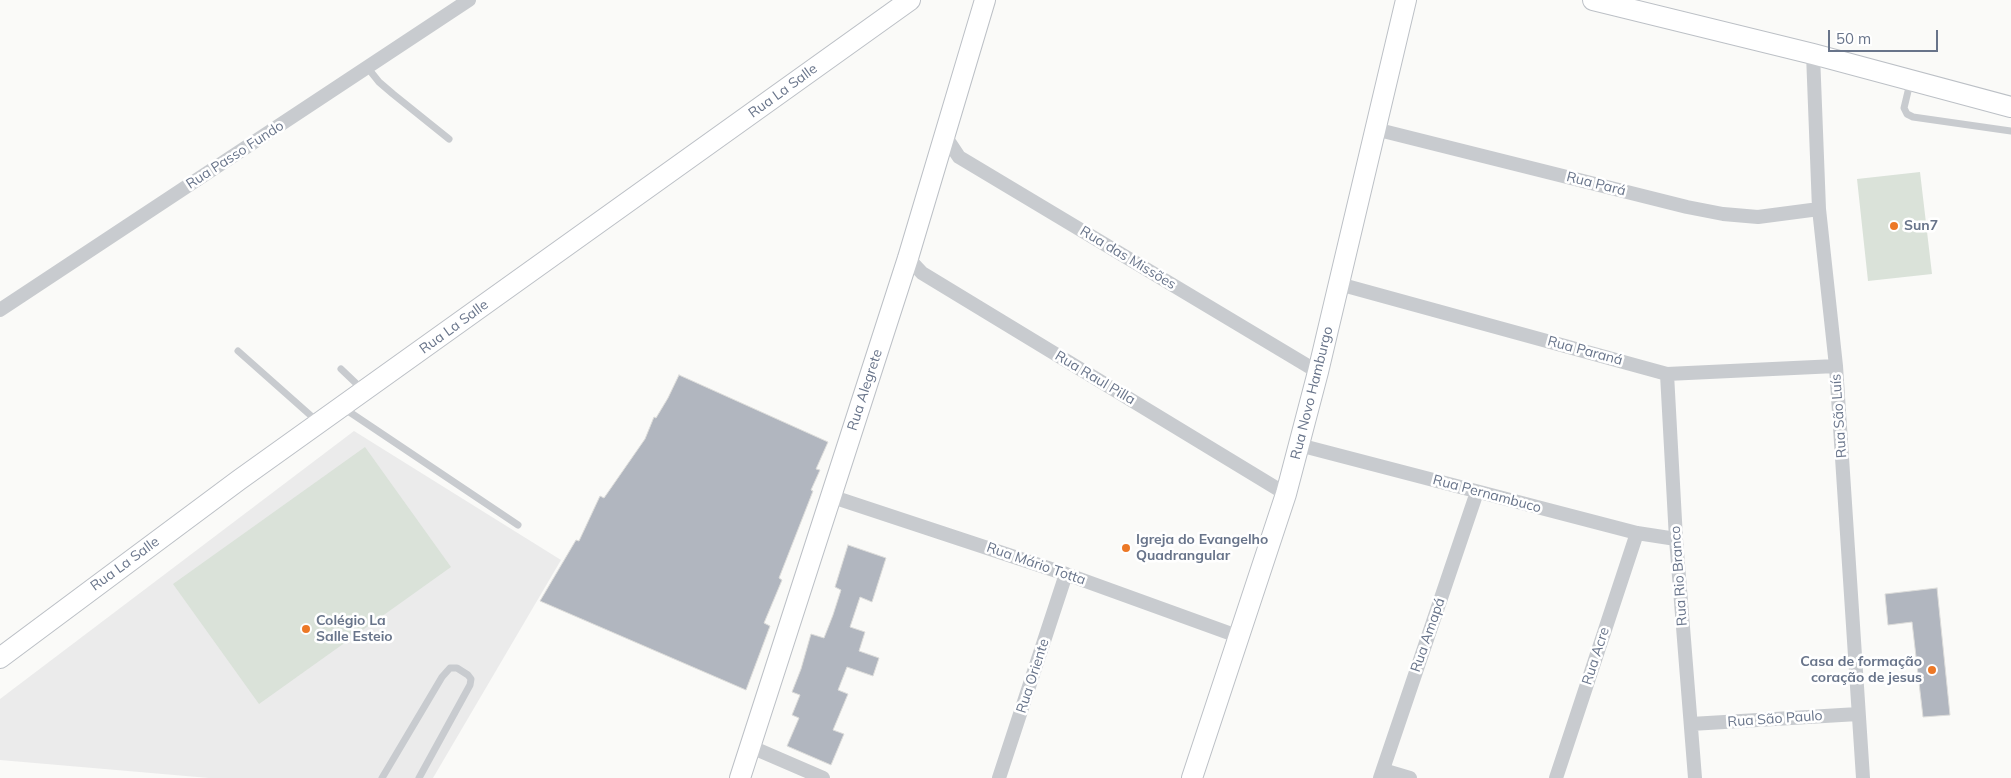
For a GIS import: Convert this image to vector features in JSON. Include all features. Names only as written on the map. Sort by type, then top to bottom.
[{"type":"street","name":"Rua Passo Fundo","points":[[0,310],[470,0]]},
{"type":"street","name":"Rua La Salle","points":[[0,658],[231,485],[910,0]]},
{"type":"street","name":"Rua Alegrete","points":[[740,778],[908,258],[985,0]]},
{"type":"street","name":"Rua Novo Hamburgo","points":[[1192,778],[1286,494],[1318,372],[1406,0]]},
{"type":"street","points":[[1593,0],[1813,54],[2011,107]]},
{"type":"street","name":"Rua São Luís","points":[[1813,54],[1819,209],[1836,366],[1863,778]]},
{"type":"street","name":"Rua Pará","points":[[1375,129],[1687,207],[1723,214],[1758,217],[1819,209]]},
{"type":"street","name":"Rua das Missões","points":[[945,136],[959,157],[1318,372]]},
{"type":"street","name":"Rua Raul Pilla","points":[[908,258],[922,273],[1286,494]]},
{"type":"street","name":"Rua Paraná","points":[[1339,284],[1667,374],[1836,366]]},
{"type":"street","name":"Rua Rio Branco","points":[[1667,374],[1676,540],[1695,778]]},
{"type":"street","name":"Rua Pernambuco","points":[[1299,445],[1637,533],[1676,540]]},
{"type":"street","name":"Rua Amapá","points":[[1381,774],[1477,492]]},
{"type":"street","name":"Rua Mário Totta","points":[[830,496],[1066,574],[1240,637]]},
{"type":"street","name":"Rua Acre","points":[[1556,778],[1637,533]]},
{"type":"street","name":"Rua Oriente","points":[[999,778],[1066,574]]},
{"type":"street","name":"Rua São Paulo","points":[[1692,724],[1858,714]]},
{"type":"street","points":[[749,746],[824,778]]},
{"type":"street","points":[[1381,774],[1410,778]]},
{"type":"lane","points":[[368,67],[379,82],[449,139]]},
{"type":"lane","points":[[1911,80],[1904,108],[1907,114],[1913,117],[2011,131]]},
{"type":"lane","points":[[238,351],[319,423]]},
{"type":"lane","points":[[341,369],[364,391]]},
{"type":"lane","points":[[342,407],[518,525]]},
{"type":"lane","points":[[382,778],[442,677],[450,668],[457,668],[468,675],[471,679],[470,685],[419,778]]},
{"type":"shaded area","name":"Sun7","points":[[1920,172],[1932,274],[1868,281],[1857,179]]},
{"type":"shaded area","name":"Colégio La Salle Esteio","points":[[354,431],[561,560],[433,778],[209,778],[0,760],[0,699]]},
{"type":"shaded area","points":[[365,447],[451,567],[259,704],[173,584]]},
{"type":"building","points":[[679,375],[828,442],[816,469],[820,470],[811,490],[813,491],[779,578],[782,580],[764,623],[770,626],[746,690],[540,601],[576,540],[579,541],[600,496],[604,498],[645,439],[654,417],[656,418],[668,398]]},
{"type":"building","points":[[848,545],[886,558],[872,602],[860,597],[850,627],[865,632],[859,651],[879,658],[873,676],[847,667],[838,690],[848,694],[833,730],[844,734],[831,765],[787,746],[799,718],[792,715],[800,695],[792,692],[811,634],[824,638],[833,615],[841,590],[835,587]]},
{"type":"building","name":"Casa de formação coração de jesus","points":[[1937,588],[1950,715],[1923,717],[1912,622],[1888,625],[1885,594]]},
{"type":"place","name":"Sun7","points":[[1894,226]]},
{"type":"place","name":"Igreja do Evangelho Quadrangular","points":[[1126,548]]},
{"type":"place","name":"Colégio La Salle Esteio","points":[[306,629]]},
{"type":"place","name":"Casa de formação coração de jesus","points":[[1932,670]]}]
